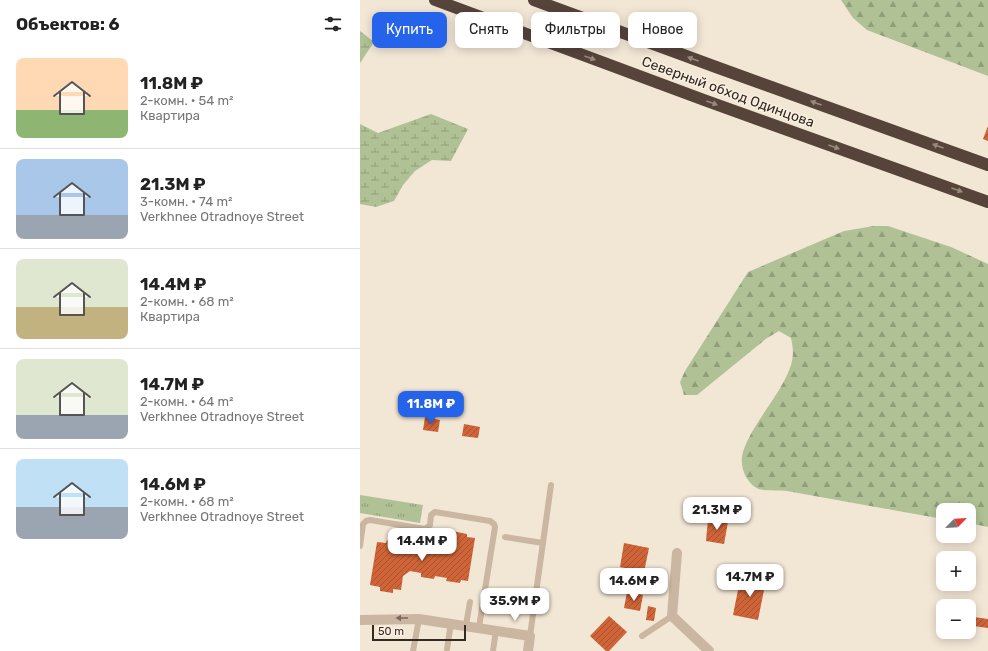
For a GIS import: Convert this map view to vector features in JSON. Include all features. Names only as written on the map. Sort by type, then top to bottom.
[{"type":"highway","name":"Северный обход Одинцова","points":[[435,0],[704,100],[988,202]]},
{"type":"highway","name":"Северный обход Одинцова","points":[[534,0],[988,165]]},
{"type":"street","points":[[677,552],[672,616],[709,651]]},
{"type":"street","points":[[360,620],[419,618],[530,636],[528,651]]},
{"type":"lane","points":[[530,636],[552,485]]},
{"type":"lane","points":[[360,546],[364,524],[366,521],[370,520],[425,529],[430,525],[431,516],[436,512],[490,521],[495,527],[479,627]]},
{"type":"lane","points":[[505,537],[543,543]]},
{"type":"lane","points":[[466,625],[470,602]]},
{"type":"lane","points":[[642,636],[672,616]]},
{"type":"lane","points":[[413,651],[419,618]]},
{"type":"lane","points":[[447,649],[451,623]]},
{"type":"lane","points":[[493,651],[496,630]]},
{"type":"green space","points":[[841,0],[988,0],[988,76],[867,30],[853,18]]},
{"type":"green space","points":[[360,31],[372,40],[372,45],[360,63]]},
{"type":"green space","points":[[431,114],[468,129],[451,161],[432,160],[415,171],[403,185],[394,201],[376,207],[360,204],[360,124],[378,133]]},
{"type":"green space","points":[[874,226],[888,226],[951,247],[988,264],[988,527],[976,524],[976,503],[936,503],[936,518],[787,491],[761,490],[751,484],[742,467],[743,452],[753,430],[787,376],[792,361],[793,351],[791,338],[779,331],[767,338],[697,395],[684,395],[680,382],[685,371],[748,272],[844,231]]},
{"type":"green space","points":[[360,495],[423,505],[420,523],[360,513]]},
{"type":"building","points":[[988,126],[988,141],[983,139]]},
{"type":"building","points":[[425,417],[440,420],[438,432],[423,430]]},
{"type":"building","points":[[464,424],[480,427],[478,438],[462,436]]},
{"type":"building","points":[[708,519],[728,522],[724,544],[706,541]]},
{"type":"building","points":[[452,531],[467,534],[467,537],[475,538],[468,581],[461,580],[460,583],[446,581],[447,578],[435,576],[434,579],[421,577],[421,573],[410,571],[403,576],[401,590],[393,589],[393,593],[380,591],[380,587],[370,585],[377,542],[386,543],[387,540],[401,542],[400,545],[411,547],[412,544],[426,546],[425,551],[437,553],[443,549],[445,533],[452,534]]},
{"type":"building","points":[[624,543],[649,548],[644,572],[620,567]]},
{"type":"building","points":[[741,575],[766,580],[758,620],[733,615]]},
{"type":"building","points":[[627,592],[643,595],[640,611],[624,608]]},
{"type":"building","points":[[648,606],[656,608],[654,621],[646,620]]},
{"type":"building","points":[[609,616],[627,632],[609,651],[606,651],[590,636]]},
{"type":"building","points":[[976,617],[988,619],[988,628],[976,626]]}]
